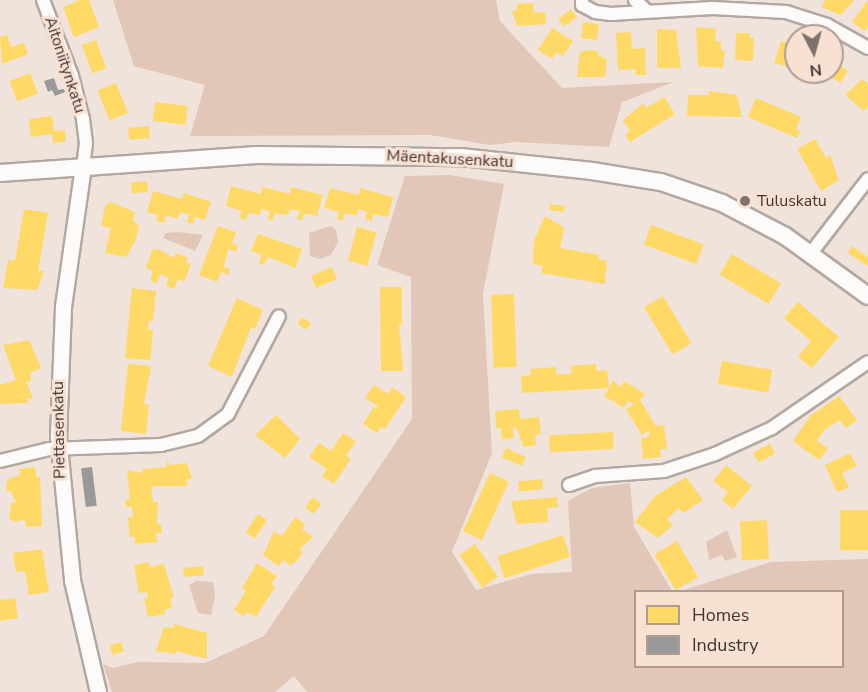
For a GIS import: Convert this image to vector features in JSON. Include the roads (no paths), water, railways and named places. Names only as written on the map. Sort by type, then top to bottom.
[{"type":"main road","name":"Mäentakusenkatu","points":[[0,173],[256,155],[461,157],[531,163],[669,184],[741,212],[811,253],[868,296]]},
{"type":"street","name":"Aitoniitynkatu","points":[[43,0],[72,75],[83,118],[86,143],[83,166]]},
{"type":"street","points":[[582,0],[582,5],[595,12],[713,8],[786,12],[827,25],[868,48]]},
{"type":"street","points":[[635,0],[647,11]]},
{"type":"street","name":"Piettasenkatu","points":[[83,166],[62,315],[58,448],[72,580],[98,692]]},
{"type":"street","points":[[811,253],[868,179]]},
{"type":"street","points":[[0,461],[58,448],[161,445],[184,442],[210,429],[231,408],[279,316]]},
{"type":"street","points":[[569,485],[595,476],[664,471],[715,454],[772,428],[868,362]]},
{"type":"place","name":"Tuluskatu","points":[[745,201]]}]
